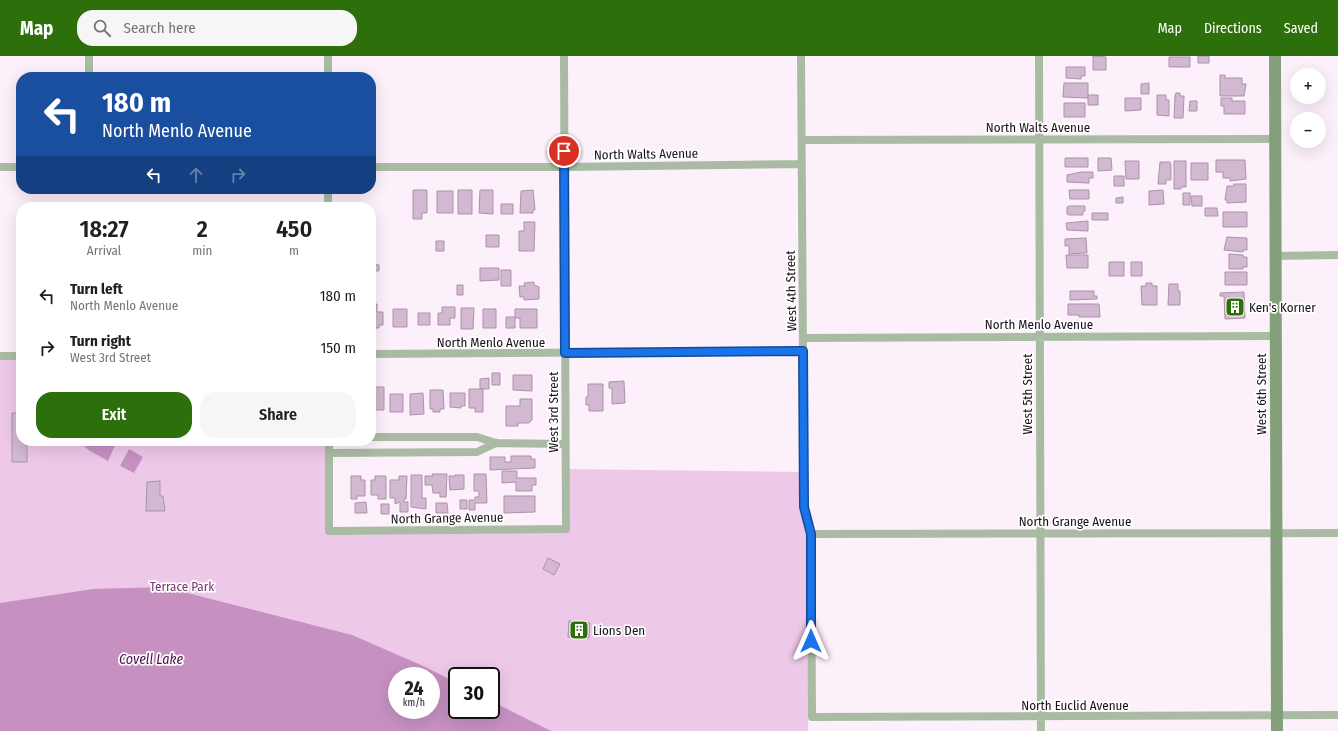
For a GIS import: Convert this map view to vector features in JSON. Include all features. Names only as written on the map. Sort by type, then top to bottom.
[{"type":"main road","name":"West 6th Street","points":[[1275,56],[1277,731]]},
{"type":"street","points":[[89,56],[89,72]]},
{"type":"street","points":[[328,56],[328,72]]},
{"type":"street","name":"West 3rd Street","points":[[564,56],[566,528]]},
{"type":"street","name":"West 4th Street","points":[[801,56],[804,507],[811,534],[812,717]]},
{"type":"street","name":"West 5th Street","points":[[1039,56],[1041,731]]},
{"type":"street","name":"North Walts Avenue","points":[[802,140],[1275,139]]},
{"type":"street","name":"North Walts Avenue","points":[[376,167],[564,167],[802,164]]},
{"type":"street","points":[[0,167],[16,167]]},
{"type":"street","points":[[1275,256],[1338,256]]},
{"type":"street","name":"North Menlo Avenue","points":[[804,338],[1275,336]]},
{"type":"street","name":"North Menlo Avenue","points":[[376,354],[803,351]]},
{"type":"street","points":[[0,356],[16,356]]},
{"type":"street","points":[[376,437],[477,437],[496,444],[565,444]]},
{"type":"street","points":[[329,446],[329,453],[477,452],[496,444]]},
{"type":"street","name":"North Grange Avenue","points":[[329,453],[329,531],[566,528]]},
{"type":"street","name":"North Grange Avenue","points":[[811,534],[1338,533]]},
{"type":"street","name":"North Euclid Avenue","points":[[812,717],[1338,715]]},
{"type":"green space","name":"Terrace Park","points":[[0,356],[16,356],[16,446],[329,446],[329,530],[566,528],[565,469],[804,472],[811,534],[808,731],[0,731]]},
{"type":"water","points":[[84,446],[115,446],[108,461]]},
{"type":"water","points":[[129,449],[143,457],[134,473],[120,466]]},
{"type":"water","name":"Covell Lake","points":[[164,587],[352,635],[425,667],[388,667],[388,719],[440,719],[440,674],[448,678],[448,719],[500,719],[500,706],[551,731],[0,731],[0,603],[93,589]]},
{"type":"building","points":[[1093,56],[1106,57],[1106,70],[1093,70]]},
{"type":"building","points":[[1198,56],[1209,56],[1209,63],[1198,63]]},
{"type":"building","points":[[1169,57],[1190,57],[1190,67],[1169,67]]},
{"type":"building","points":[[1066,67],[1085,67],[1085,76],[1081,76],[1081,79],[1066,78]]},
{"type":"building","points":[[1220,75],[1225,75],[1225,78],[1242,78],[1242,84],[1246,84],[1244,96],[1220,96]]},
{"type":"building","points":[[1064,83],[1088,83],[1088,98],[1063,97]]},
{"type":"building","points":[[1149,83],[1149,94],[1141,94],[1141,84]]},
{"type":"building","points":[[1176,93],[1180,93],[1180,96],[1184,96],[1183,118],[1174,118]]},
{"type":"building","points":[[1088,95],[1098,95],[1098,105],[1088,105]]},
{"type":"building","points":[[1157,95],[1166,95],[1166,100],[1169,100],[1169,116],[1157,115]]},
{"type":"building","points":[[1125,98],[1141,98],[1141,110],[1125,111]]},
{"type":"building","points":[[1221,98],[1232,98],[1232,101],[1245,101],[1245,114],[1224,114],[1224,106],[1221,106]]},
{"type":"building","points":[[1190,101],[1197,101],[1197,111],[1189,111]]},
{"type":"building","points":[[1064,103],[1085,103],[1085,117],[1064,117]]},
{"type":"building","points":[[1065,158],[1088,158],[1088,167],[1065,167]]},
{"type":"building","points":[[1098,158],[1111,158],[1112,170],[1098,171]]},
{"type":"building","points":[[1216,160],[1245,160],[1246,179],[1230,181],[1230,178],[1223,178],[1223,172],[1216,172]]},
{"type":"building","points":[[1125,161],[1139,161],[1139,179],[1126,179]]},
{"type":"building","points":[[1174,161],[1186,161],[1186,187],[1181,187],[1181,189],[1174,189]]},
{"type":"building","points":[[1160,162],[1170,162],[1171,165],[1171,180],[1166,180],[1166,184],[1158,184]]},
{"type":"building","points":[[1191,163],[1208,163],[1208,180],[1191,180]]},
{"type":"building","points":[[1081,172],[1093,172],[1093,178],[1089,178],[1089,183],[1067,182],[1067,175]]},
{"type":"building","points":[[1114,176],[1124,176],[1124,186],[1114,186]]},
{"type":"building","points":[[1234,184],[1246,184],[1246,202],[1227,203],[1227,200],[1225,200],[1227,186],[1234,186]]},
{"type":"building","points":[[413,190],[427,190],[427,213],[422,213],[422,219],[413,219]]},
{"type":"building","points":[[458,190],[472,190],[472,214],[458,214]]},
{"type":"building","points":[[480,190],[493,190],[493,214],[479,213]]},
{"type":"building","points":[[533,190],[535,210],[533,210],[533,213],[520,213],[521,191]]},
{"type":"building","points":[[1069,190],[1089,190],[1089,199],[1070,199]]},
{"type":"building","points":[[1163,190],[1164,204],[1149,205],[1149,191]]},
{"type":"building","points":[[437,191],[453,191],[453,213],[437,213]]},
{"type":"building","points":[[1183,193],[1190,193],[1190,205],[1183,205]]},
{"type":"building","points":[[1191,196],[1202,196],[1202,206],[1192,206]]},
{"type":"building","points":[[1123,197],[1123,203],[1116,203],[1116,198]]},
{"type":"building","points":[[501,204],[513,204],[513,214],[501,214]]},
{"type":"building","points":[[1085,206],[1085,211],[1083,211],[1083,215],[1069,215],[1067,214],[1067,207]]},
{"type":"building","points":[[1205,208],[1217,208],[1218,216],[1205,216]]},
{"type":"building","points":[[1223,212],[1247,212],[1247,227],[1223,227]]},
{"type":"building","points":[[1092,213],[1108,213],[1108,220],[1092,220]]},
{"type":"building","points":[[1088,221],[1088,231],[1067,230],[1066,223]]},
{"type":"building","points":[[524,222],[535,222],[534,251],[519,251],[519,231],[524,231]]},
{"type":"building","points":[[486,235],[499,235],[499,247],[486,247]]},
{"type":"building","points":[[1227,237],[1247,238],[1247,250],[1243,250],[1243,252],[1224,250]]},
{"type":"building","points":[[1086,238],[1087,253],[1069,254],[1069,246],[1065,246],[1065,239]]},
{"type":"building","points":[[436,241],[444,241],[444,251],[436,251]]},
{"type":"building","points":[[1229,254],[1243,255],[1243,257],[1247,257],[1247,267],[1243,267],[1243,269],[1229,269]]},
{"type":"building","points":[[1066,255],[1088,255],[1088,268],[1067,268]]},
{"type":"building","points":[[1109,262],[1124,262],[1124,276],[1109,276]]},
{"type":"building","points":[[1131,262],[1142,262],[1142,276],[1131,276]]},
{"type":"building","points":[[376,265],[379,265],[379,271],[376,271]]},
{"type":"building","points":[[480,268],[499,268],[499,280],[480,281]]},
{"type":"building","points":[[501,270],[511,270],[511,286],[501,286]]},
{"type":"building","points":[[1225,272],[1247,272],[1247,285],[1225,285]]},
{"type":"building","points":[[534,282],[534,285],[539,287],[539,299],[524,300],[524,297],[520,297],[519,286],[525,286],[524,283]]},
{"type":"building","points":[[1146,283],[1152,283],[1152,286],[1157,286],[1157,305],[1142,305],[1141,286],[1146,286]]},
{"type":"building","points":[[1169,284],[1178,284],[1178,291],[1180,291],[1180,305],[1168,305]]},
{"type":"building","points":[[457,285],[463,285],[463,295],[457,295]]},
{"type":"building","points":[[1070,291],[1094,291],[1094,296],[1097,296],[1097,299],[1070,300]]},
{"type":"building","name":"Ken's Korner","points":[[1244,292],[1245,318],[1225,319],[1224,296],[1220,296],[1220,293]]},
{"type":"building","points":[[376,304],[377,312],[383,312],[383,325],[379,325],[379,328],[376,328]]},
{"type":"building","points":[[1068,304],[1099,304],[1100,317],[1079,317],[1079,315],[1068,315]]},
{"type":"building","points":[[442,307],[455,307],[455,318],[450,318],[450,325],[438,325],[438,313],[442,313]]},
{"type":"building","points":[[461,308],[474,308],[473,329],[461,329]]},
{"type":"building","points":[[393,309],[407,309],[407,327],[393,327]]},
{"type":"building","points":[[483,309],[496,309],[496,328],[483,328]]},
{"type":"building","points":[[515,309],[537,309],[537,328],[520,328],[520,318],[515,318]]},
{"type":"building","points":[[418,313],[430,313],[430,325],[418,325]]},
{"type":"building","points":[[506,317],[515,317],[515,328],[506,328]]},
{"type":"building","points":[[492,373],[500,373],[500,385],[492,385]]},
{"type":"building","points":[[513,375],[532,375],[532,391],[513,390]]},
{"type":"building","points":[[489,378],[489,389],[480,389],[480,379]]},
{"type":"building","points":[[624,381],[625,403],[612,404],[612,388],[609,388],[609,382]]},
{"type":"building","points":[[588,384],[603,384],[603,411],[589,411],[589,405],[586,405],[586,397],[588,397]]},
{"type":"building","points":[[376,387],[384,387],[384,410],[376,410]]},
{"type":"building","points":[[469,389],[483,389],[483,412],[475,412],[475,408],[469,408]]},
{"type":"building","points":[[430,390],[443,390],[444,409],[440,409],[440,412],[433,412],[433,409],[430,409]]},
{"type":"building","points":[[423,393],[424,414],[410,415],[410,394]]},
{"type":"building","points":[[450,393],[465,393],[465,406],[461,406],[461,408],[450,407]]},
{"type":"building","points":[[390,394],[403,394],[403,412],[390,412]]},
{"type":"building","points":[[520,399],[532,399],[532,420],[529,423],[518,423],[518,426],[506,426],[506,406],[520,406]]},
{"type":"building","points":[[12,413],[16,413],[16,446],[27,446],[27,462],[12,462]]},
{"type":"building","points":[[511,456],[531,456],[531,459],[535,459],[535,468],[490,470],[490,457],[505,457],[505,462],[511,462]]},
{"type":"building","points":[[502,471],[517,471],[517,478],[536,478],[536,485],[532,485],[532,491],[516,491],[516,482],[502,483]]},
{"type":"building","points":[[432,474],[447,474],[446,497],[440,497],[440,493],[433,493],[432,485],[425,485],[425,476],[433,476]]},
{"type":"building","points":[[474,474],[486,474],[487,503],[475,503],[475,510],[469,510],[469,500],[475,500],[475,497],[479,497],[479,491],[474,491]]},
{"type":"building","points":[[411,475],[422,475],[422,498],[426,498],[426,509],[411,507]]},
{"type":"building","points":[[464,475],[464,489],[450,490],[449,476]]},
{"type":"building","points":[[351,476],[361,476],[361,480],[365,480],[365,496],[357,496],[357,499],[351,499]]},
{"type":"building","points":[[375,476],[386,476],[386,499],[378,499],[378,495],[371,495],[371,480],[375,480]]},
{"type":"building","points":[[399,476],[407,476],[406,499],[404,499],[404,502],[408,502],[408,512],[400,512],[400,502],[395,504],[395,498],[390,498],[390,480],[399,480]]},
{"type":"building","points":[[160,481],[160,496],[163,496],[165,511],[146,511],[147,482]]},
{"type":"building","points":[[504,496],[535,496],[535,512],[504,513]]},
{"type":"building","points":[[460,500],[467,500],[467,509],[460,509]]},
{"type":"building","points":[[366,502],[367,513],[355,513],[355,503]]},
{"type":"building","points":[[436,503],[447,503],[448,513],[436,513]]},
{"type":"building","points":[[381,504],[389,504],[389,514],[381,514]]},
{"type":"building","points":[[548,558],[560,564],[554,575],[543,569]]},
{"type":"building","name":"Lions Den","points":[[569,621],[590,623],[589,638],[568,637]]},
{"type":"place","name":"Ken's Korner","points":[[1235,307]]},
{"type":"place","name":"Lions Den","points":[[579,630]]},
{"type":"route","points":[[564,151],[565,353],[803,351],[804,507],[811,534],[811,641]]}]
